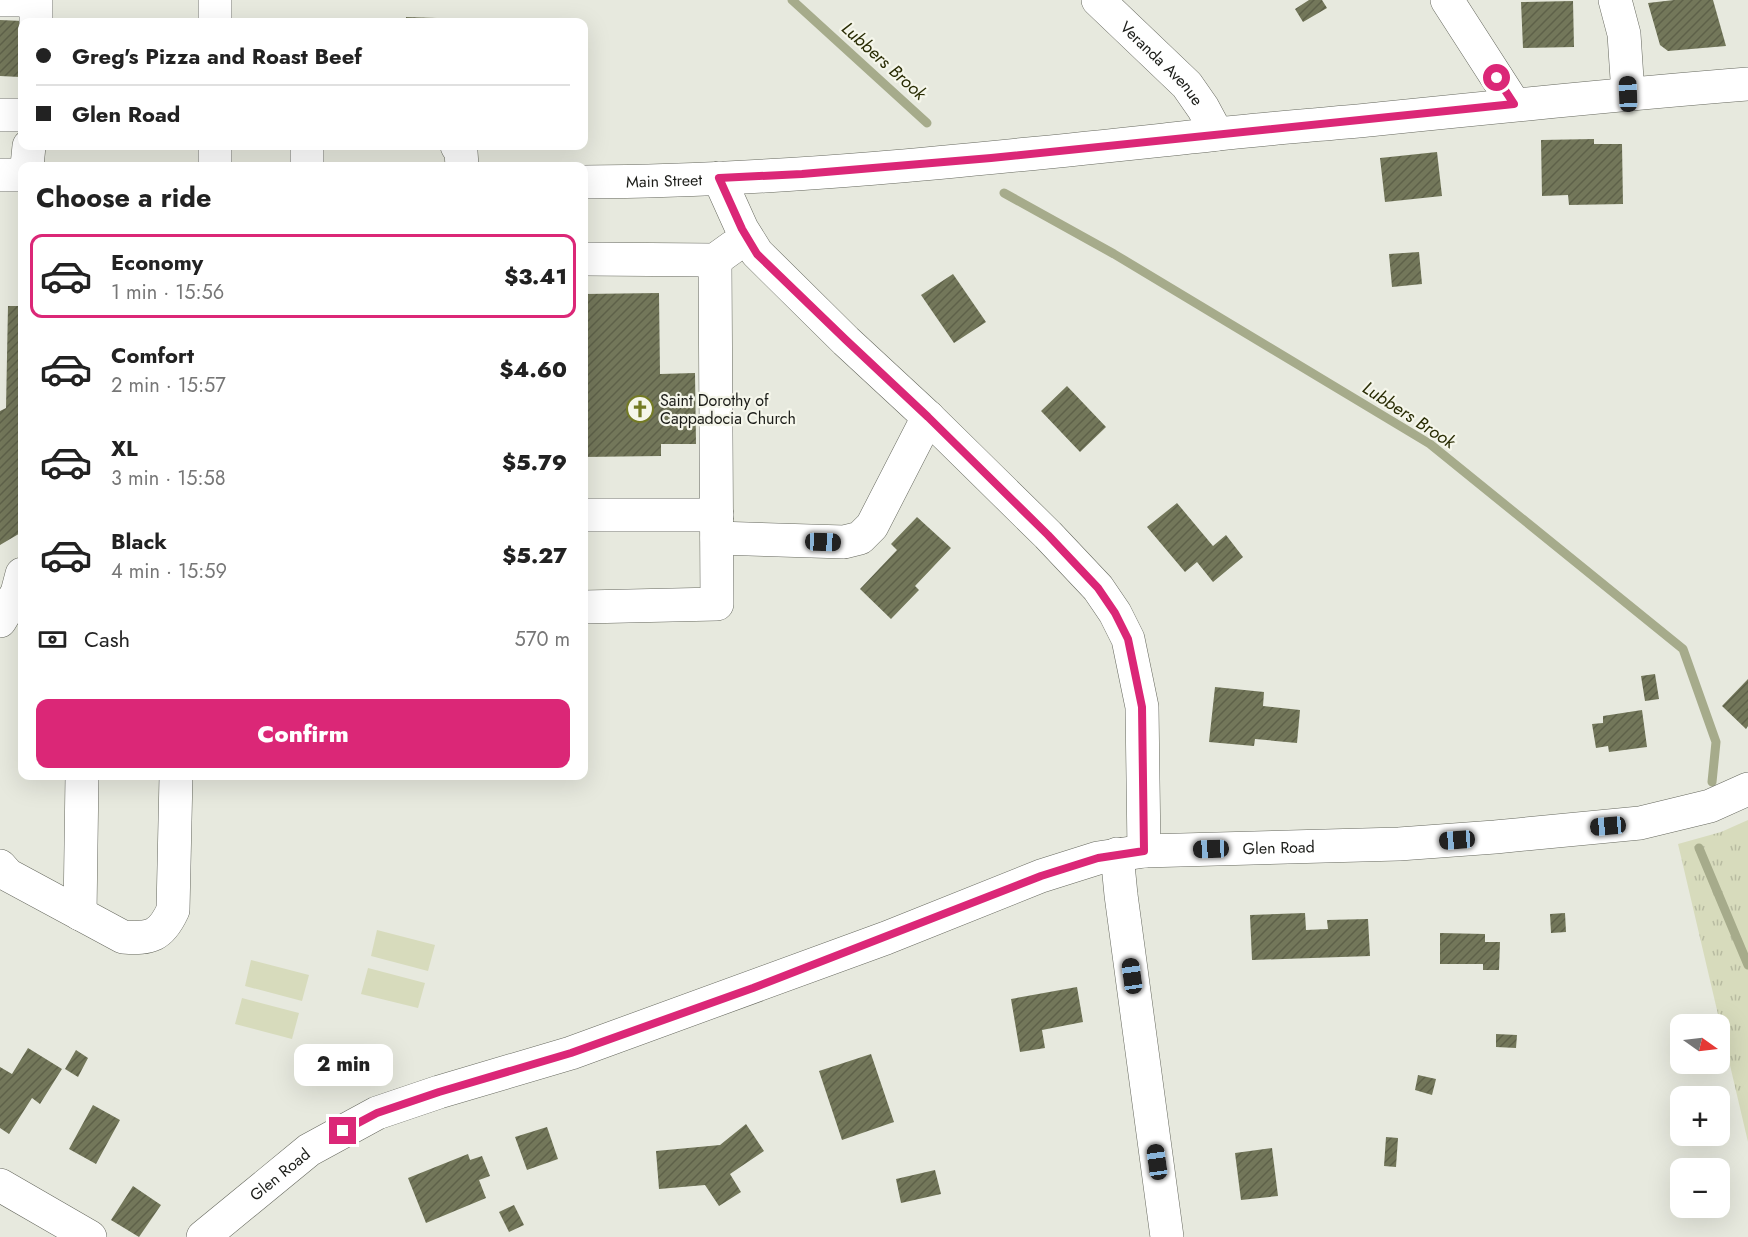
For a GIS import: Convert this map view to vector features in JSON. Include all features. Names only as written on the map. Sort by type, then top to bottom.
[{"type":"street","points":[[0,0],[36,0],[36,18]]},
{"type":"street","points":[[215,0],[215,18]]},
{"type":"street","name":"Veranda Avenue","points":[[1098,0],[1187,85],[1217,134]]},
{"type":"street","points":[[1447,0],[1514,104]]},
{"type":"street","points":[[1615,0],[1624,34],[1628,94]]},
{"type":"street","name":"Main Street","points":[[588,182],[802,174],[980,159],[1514,104],[1748,84]]},
{"type":"street","points":[[0,115],[18,115]]},
{"type":"street","points":[[0,175],[18,175]]},
{"type":"street","points":[[719,178],[757,254],[928,417],[1098,588],[1115,613],[1128,639],[1142,707],[1131,853],[1121,895],[1167,1237]]},
{"type":"street","points":[[588,259],[715,260],[747,238]]},
{"type":"street","points":[[588,607],[717,604],[715,260]]},
{"type":"street","points":[[588,515],[717,526],[844,542],[860,538],[872,526],[928,417]]},
{"type":"street","points":[[0,621],[18,594]]},
{"type":"street","points":[[80,914],[82,780]]},
{"type":"street","points":[[0,866],[8,875],[123,937],[144,939],[157,933],[167,924],[173,910],[176,780]]},
{"type":"street","name":"Glen Road","points":[[203,1237],[309,1150],[377,1113],[571,1053],[809,967],[1041,876],[1098,858],[1131,853],[1399,844],[1640,823],[1710,806],[1748,789]]},
{"type":"street","points":[[0,1185],[90,1237]]},
{"type":"green space","points":[[1748,820],[1748,1142],[1730,1065],[1730,1014],[1718,1014],[1678,844],[1721,832]]},
{"type":"green space","points":[[377,930],[435,945],[428,971],[371,956]]},
{"type":"green space","points":[[251,960],[309,975],[302,1001],[245,986]]},
{"type":"green space","points":[[368,968],[425,983],[418,1008],[361,994]]},
{"type":"green space","points":[[242,998],[299,1013],[292,1039],[235,1024]]},
{"type":"building","points":[[1309,0],[1322,0],[1327,8],[1303,22],[1295,9]]},
{"type":"building","points":[[1713,0],[1726,46],[1668,51],[1660,45],[1648,3]]},
{"type":"building","points":[[1573,1],[1574,47],[1523,48],[1521,2]]},
{"type":"building","points":[[0,20],[18,21],[18,77],[0,76]]},
{"type":"building","points":[[1594,139],[1594,144],[1622,144],[1623,204],[1569,205],[1568,195],[1542,196],[1541,140]]},
{"type":"building","points":[[1437,152],[1442,196],[1385,202],[1380,158]]},
{"type":"building","points":[[1419,252],[1422,284],[1392,287],[1389,254]]},
{"type":"building","points":[[953,274],[986,322],[954,343],[921,295]]},
{"type":"building","name":"Saint Dorothy of Cappadocia Church","points":[[659,293],[660,374],[695,373],[696,444],[661,444],[661,456],[588,457],[588,294]]},
{"type":"building","points":[[8,306],[18,306],[18,534],[0,545],[0,411],[6,408]]},
{"type":"building","points":[[1067,386],[1106,427],[1080,452],[1041,411]]},
{"type":"building","points":[[1177,503],[1213,546],[1226,535],[1243,557],[1213,582],[1197,562],[1185,572],[1147,527]]},
{"type":"building","points":[[917,517],[951,548],[915,586],[919,590],[891,619],[860,589],[897,550],[891,544]]},
{"type":"building","points":[[1655,674],[1659,699],[1645,701],[1641,676]]},
{"type":"building","points":[[1748,679],[1748,726],[1746,729],[1722,706]]},
{"type":"building","points":[[1215,687],[1264,692],[1263,706],[1300,710],[1297,743],[1255,739],[1254,746],[1209,742]]},
{"type":"building","points":[[1642,710],[1647,747],[1609,752],[1608,746],[1596,748],[1592,724],[1603,723],[1603,716]]},
{"type":"building","points":[[1305,913],[1306,930],[1328,929],[1327,920],[1368,919],[1370,956],[1252,960],[1250,915]]},
{"type":"building","points":[[1565,913],[1566,932],[1551,933],[1550,914]]},
{"type":"building","points":[[1440,933],[1485,934],[1485,942],[1500,942],[1499,970],[1483,970],[1483,964],[1440,964]]},
{"type":"building","points":[[1077,987],[1083,1022],[1042,1030],[1045,1048],[1020,1052],[1011,999]]},
{"type":"building","points":[[1496,1034],[1517,1035],[1516,1048],[1496,1047]]},
{"type":"building","points":[[28,1048],[62,1069],[40,1104],[32,1098],[9,1134],[0,1128],[0,1067],[12,1074]]},
{"type":"building","points":[[76,1050],[88,1058],[78,1077],[65,1069]]},
{"type":"building","points":[[871,1054],[894,1122],[842,1140],[819,1071]]},
{"type":"building","points":[[1418,1075],[1436,1079],[1432,1095],[1415,1090]]},
{"type":"building","points":[[93,1105],[120,1120],[96,1164],[69,1149]]},
{"type":"building","points":[[746,1124],[764,1151],[730,1174],[741,1192],[719,1206],[705,1185],[659,1189],[656,1151],[720,1145]]},
{"type":"building","points":[[547,1127],[558,1159],[527,1170],[515,1137]]},
{"type":"building","points":[[1386,1137],[1398,1138],[1396,1167],[1384,1166]]},
{"type":"building","points":[[1272,1148],[1278,1196],[1241,1200],[1235,1153]]},
{"type":"building","points":[[468,1154],[470,1160],[482,1156],[490,1176],[479,1180],[486,1198],[426,1223],[408,1178]]},
{"type":"building","points":[[935,1170],[941,1194],[901,1203],[896,1179]]},
{"type":"building","points":[[133,1186],[161,1205],[139,1237],[111,1220]]},
{"type":"building","points":[[514,1205],[524,1225],[509,1232],[499,1212]]},
{"type":"waterway","name":"Lubbers Brook","points":[[792,0],[927,123]]},
{"type":"waterway","name":"Lubbers Brook","points":[[1004,193],[1114,254],[1430,444],[1683,649],[1716,742],[1712,782]]},
{"type":"waterway","name":"Lubbers Brook","points":[[1699,848],[1748,965]]},
{"type":"place","name":"Saint Dorothy of Cappadocia Church","points":[[640,409]]},
{"type":"route","points":[[343,1131],[377,1113],[571,1053],[753,988],[1041,876],[1098,858],[1144,851],[1142,707],[1128,639],[1115,613],[1098,588],[1048,535],[757,254],[742,229],[719,178],[779,176],[991,158],[1514,104],[1497,78]]}]
